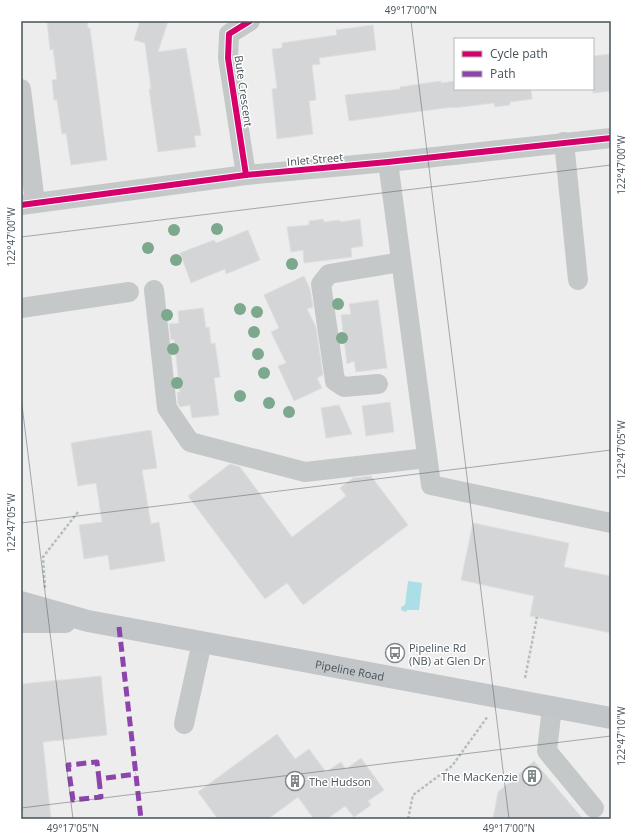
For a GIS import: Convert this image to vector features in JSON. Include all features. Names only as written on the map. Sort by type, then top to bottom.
[{"type":"main road","name":"Pipeline Road","points":[[21,602],[88,622],[611,718]]},
{"type":"main road","name":"Pipeline Road","points":[[21,622],[88,622]]},
{"type":"street","name":"Bute Crescent","points":[[246,175],[228,58],[229,34],[250,21]]},
{"type":"street","points":[[21,89],[28,204]]},
{"type":"street","name":"Inlet Street","points":[[28,204],[246,175],[388,162],[611,138]]},
{"type":"street","points":[[564,142],[578,280]]},
{"type":"street","points":[[388,162],[431,485],[611,523]]},
{"type":"street","points":[[378,384],[344,387],[335,381],[321,284],[329,274],[401,262]]},
{"type":"street","points":[[154,290],[167,408],[190,442],[305,472],[427,458]]},
{"type":"street","points":[[21,308],[129,292]]},
{"type":"street","points":[[184,724],[202,642]]},
{"type":"street","points":[[552,707],[547,751],[594,808]]},
{"type":"path","points":[[45,588],[43,557],[78,512]]},
{"type":"path","points":[[525,678],[537,617]]},
{"type":"path","points":[[408,819],[413,795],[452,766],[501,698]]},
{"type":"water","points":[[408,581],[422,583],[419,610],[407,610],[406,612],[401,610],[401,607],[405,605]]},
{"type":"building","points":[[47,21],[87,21],[88,28],[90,28],[107,160],[71,165],[66,133],[62,134],[57,100],[54,100],[52,80],[57,79],[53,49],[50,50]]},
{"type":"building","points":[[140,21],[168,21],[158,52],[186,48],[201,135],[194,136],[196,147],[158,152],[149,89],[151,89],[145,43],[134,40]]},
{"type":"building","points":[[373,25],[376,50],[319,58],[320,64],[312,65],[316,100],[309,101],[313,134],[277,139],[272,89],[277,88],[272,49],[282,48],[282,43],[337,35],[336,30]]},
{"type":"building","points":[[611,54],[611,91],[593,93],[594,56]]},
{"type":"building","points":[[441,81],[441,83],[454,81],[454,90],[531,90],[532,99],[510,102],[510,105],[495,107],[494,103],[452,107],[349,121],[345,95],[400,89],[400,87]]},
{"type":"building","points":[[323,219],[324,222],[340,220],[340,222],[360,219],[363,246],[351,248],[352,257],[304,263],[303,250],[291,252],[287,227],[309,225],[309,221]]},
{"type":"building","points":[[248,230],[260,260],[226,274],[225,269],[191,283],[180,253],[214,240],[216,243]]},
{"type":"building","points":[[304,276],[310,289],[313,307],[307,309],[316,327],[323,375],[317,378],[322,388],[294,401],[278,366],[286,363],[271,332],[279,328],[264,295]]},
{"type":"building","points":[[378,300],[387,368],[356,372],[354,361],[347,364],[341,315],[351,314],[349,304]]},
{"type":"building","points":[[203,308],[206,328],[209,327],[211,344],[215,343],[220,377],[214,378],[219,415],[192,418],[190,405],[180,407],[178,404],[177,392],[180,392],[174,339],[171,340],[169,324],[179,323],[178,311]]},
{"type":"building","points":[[390,402],[394,432],[366,436],[362,406]]},
{"type":"building","points":[[339,405],[352,434],[326,438],[321,408]]},
{"type":"building","points":[[151,430],[157,468],[142,470],[151,524],[159,522],[165,561],[110,570],[108,555],[84,559],[79,525],[102,522],[96,483],[78,486],[71,443]]},
{"type":"building","points":[[230,464],[240,467],[292,537],[346,496],[340,488],[353,478],[371,476],[408,525],[303,605],[287,583],[265,599],[188,496]]},
{"type":"building","points":[[473,523],[569,543],[564,567],[611,576],[611,633],[530,616],[534,596],[461,580]]},
{"type":"building","points":[[101,676],[107,735],[43,742],[51,819],[21,819],[21,684]]},
{"type":"building","name":"The Hudson","points":[[277,734],[295,759],[309,749],[326,772],[341,762],[346,769],[361,758],[384,790],[368,801],[371,805],[354,817],[345,806],[327,819],[314,819],[298,797],[268,819],[218,819],[198,792]]},
{"type":"building","name":"The MacKenzie","points":[[534,761],[583,819],[493,819],[498,792]]},
{"type":"marked path","points":[[119,627],[141,819]]},
{"type":"marked path","points":[[99,779],[101,797],[73,800],[68,765],[97,762],[99,779],[136,774]]},
{"type":"cycle path","points":[[246,175],[228,58],[229,34],[250,21]]},
{"type":"cycle path","points":[[21,205],[246,175],[388,162],[611,138]]},
{"type":"place","name":"Pipeline Rd (NB) at Glen Dr","points":[[395,653]]},
{"type":"place","name":"The MacKenzie","points":[[532,776]]},
{"type":"place","name":"The Hudson","points":[[295,781]]}]
